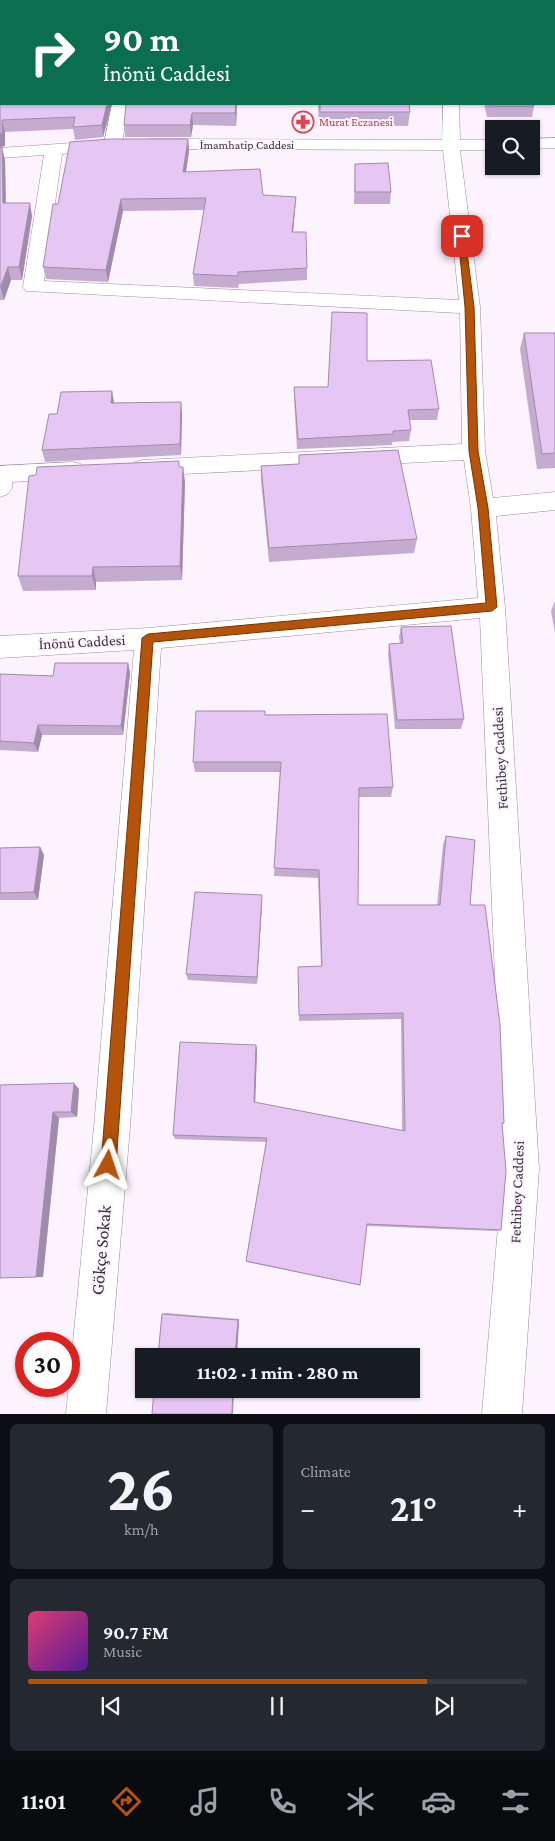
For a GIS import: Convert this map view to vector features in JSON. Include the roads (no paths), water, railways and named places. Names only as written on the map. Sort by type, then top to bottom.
[{"type":"street","points":[[113,144],[120,105]]},
{"type":"street","name":"Fethibey Caddesi","points":[[451,105],[451,146],[470,307],[474,451],[483,508],[492,607],[521,1169],[502,1414]]},
{"type":"street","points":[[540,144],[555,143]]},
{"type":"street","name":"İmamhatip Caddesi","points":[[0,153],[113,144],[485,145]]},
{"type":"street","points":[[54,149],[33,287],[470,307]]},
{"type":"street","points":[[124,469],[474,451]]},
{"type":"street","points":[[0,488],[0,474],[95,470]]},
{"type":"street","points":[[483,508],[555,501]]},
{"type":"street","name":"İnönü Caddesi","points":[[0,647],[148,638],[492,607]]},
{"type":"street","name":"Gökçe Sokak","points":[[86,1414],[112,1126],[148,638]]},
{"type":"place","name":"Murat Eczanesi","points":[[303,122]]}]
